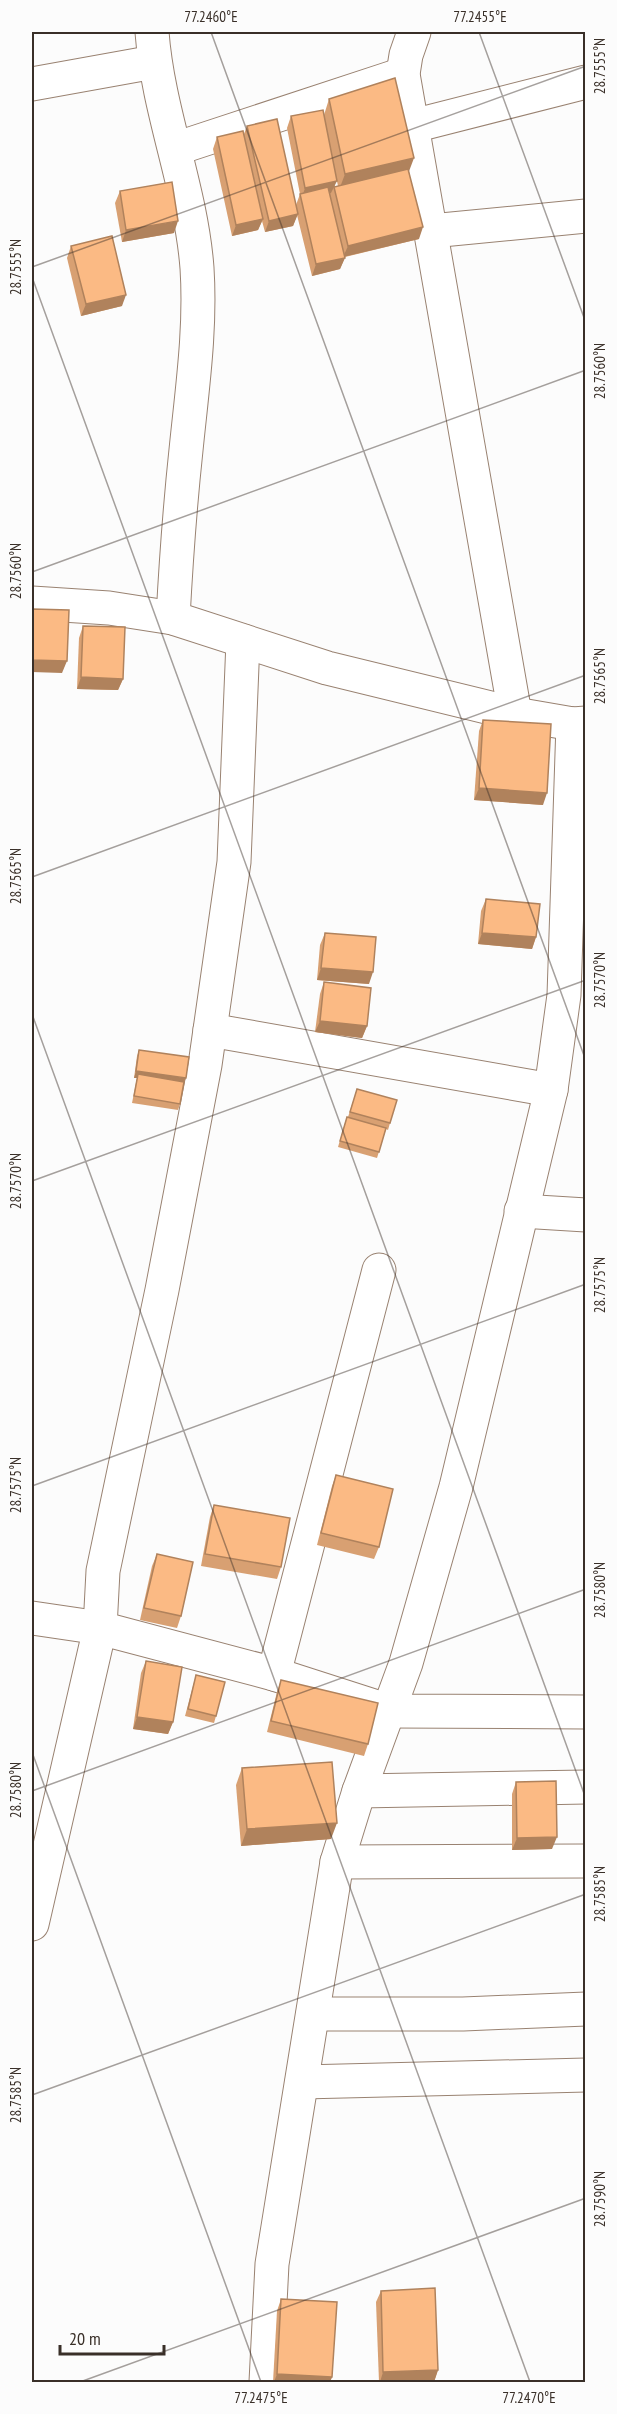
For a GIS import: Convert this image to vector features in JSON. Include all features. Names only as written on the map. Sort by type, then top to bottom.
[{"type":"street","points":[[414,32],[406,55],[403,74],[515,714]]},
{"type":"street","points":[[32,84],[153,47],[186,189],[197,267],[198,327],[181,494],[172,618]]},
{"type":"street","points":[[175,149],[403,74]]},
{"type":"street","points":[[413,126],[585,82]]},
{"type":"street","points":[[431,231],[585,216]]},
{"type":"street","points":[[32,603],[109,608],[172,618],[327,668],[515,714],[579,724],[564,995],[551,1090],[456,1487],[406,1663],[359,1791],[337,1862],[272,2264],[266,2382]]},
{"type":"street","points":[[32,1924],[45,1803],[100,1628],[103,1571],[162,1290],[210,1030],[234,862],[243,641]]},
{"type":"street","points":[[210,1030],[551,1090]]},
{"type":"street","points":[[521,1211],[585,1215]]},
{"type":"street","points":[[274,1674],[379,1270]]},
{"type":"street","points":[[32,1618],[100,1628],[274,1674],[389,1711],[585,1712]]},
{"type":"street","points":[[359,1791],[585,1787]]},
{"type":"street","points":[[337,1862],[585,1861]]},
{"type":"street","points":[[313,2014],[463,2014],[585,2009]]},
{"type":"street","points":[[302,2082],[585,2075]]},
{"type":"building","points":[[395,78],[414,158],[345,174],[329,99]]},
{"type":"building","points":[[323,110],[337,181],[305,188],[291,116]]},
{"type":"building","points":[[277,119],[298,214],[269,221],[247,126]]},
{"type":"building","points":[[243,131],[263,219],[236,225],[217,137]]},
{"type":"building","points":[[408,169],[423,227],[348,246],[334,187]]},
{"type":"building","points":[[172,182],[178,221],[126,230],[120,191]]},
{"type":"building","points":[[328,187],[345,258],[316,264],[300,194]]},
{"type":"building","points":[[112,236],[126,295],[86,304],[71,246]]},
{"type":"building","points":[[32,609],[69,610],[67,661],[32,660]]},
{"type":"building","points":[[83,626],[125,627],[123,679],[81,677]]},
{"type":"building","points":[[483,720],[551,724],[547,793],[479,788]]},
{"type":"building","points":[[486,899],[540,904],[536,937],[482,933]]},
{"type":"building","points":[[325,933],[376,937],[373,972],[321,968]]},
{"type":"building","points":[[324,982],[371,988],[367,1026],[320,1021]]},
{"type":"building","points":[[139,1050],[189,1057],[186,1078],[136,1071]]},
{"type":"building","points":[[138,1074],[184,1082],[180,1104],[134,1096]]},
{"type":"building","points":[[357,1089],[397,1100],[390,1123],[350,1112]]},
{"type":"building","points":[[347,1117],[386,1128],[379,1152],[340,1141]]},
{"type":"building","points":[[336,1475],[393,1489],[379,1547],[321,1533]]},
{"type":"building","points":[[214,1505],[290,1518],[281,1567],[205,1554]]},
{"type":"building","points":[[157,1554],[193,1562],[181,1616],[144,1608]]},
{"type":"building","points":[[146,1661],[182,1667],[173,1722],[137,1717]]},
{"type":"building","points":[[196,1675],[225,1682],[216,1716],[188,1709]]},
{"type":"building","points":[[281,1680],[378,1703],[368,1744],[271,1721]]},
{"type":"building","points":[[332,1762],[337,1823],[247,1829],[242,1768]]},
{"type":"building","points":[[556,1781],[557,1837],[517,1838],[516,1782]]},
{"type":"building","points":[[435,2288],[438,2370],[383,2372],[381,2291]]},
{"type":"building","points":[[281,2299],[337,2302],[332,2377],[277,2374]]}]
